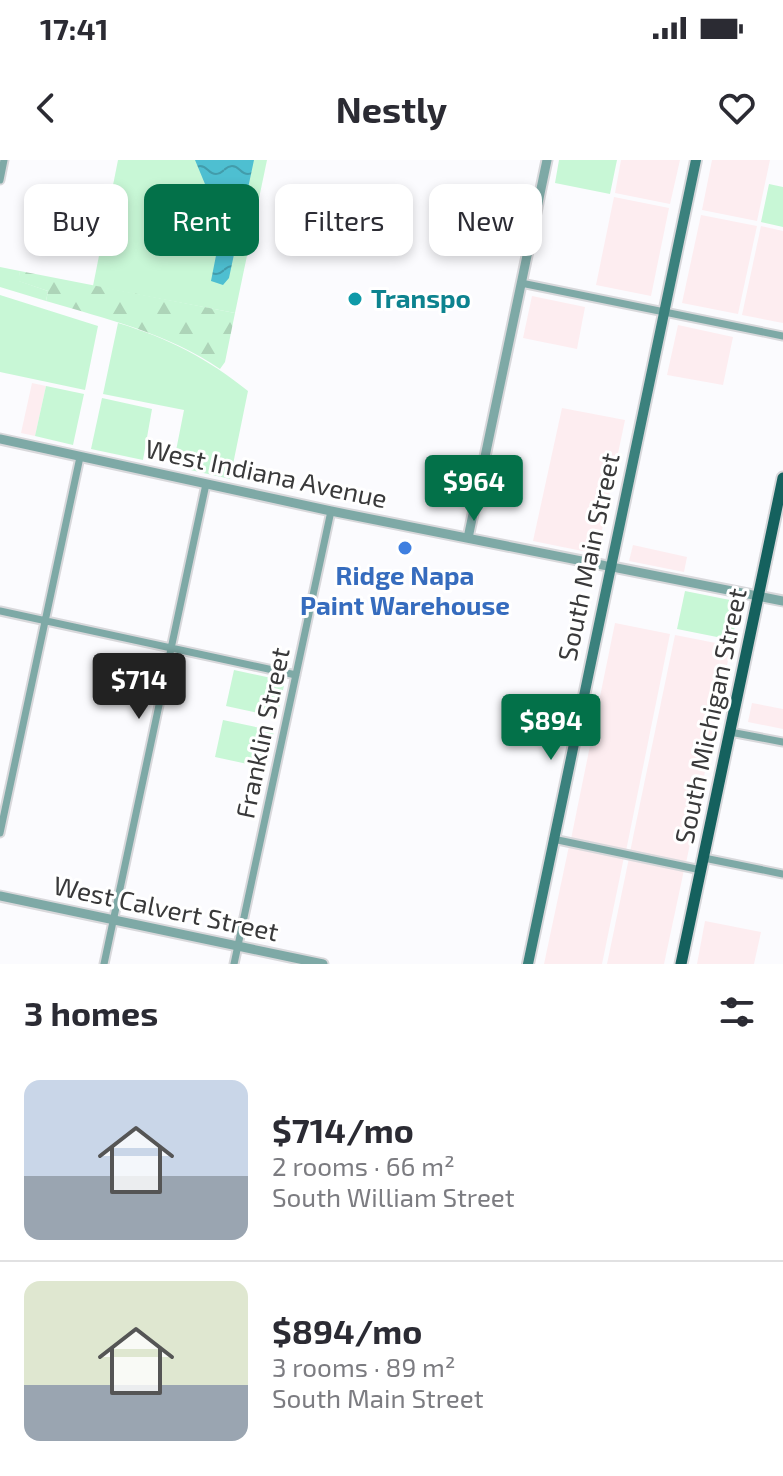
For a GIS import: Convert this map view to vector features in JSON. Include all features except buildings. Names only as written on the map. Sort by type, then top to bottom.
[{"type":"main road","name":"South Main Street","points":[[528,964],[696,160]]},
{"type":"main road","name":"South Michigan Street","points":[[681,964],[783,478]]},
{"type":"street","points":[[0,180],[4,160]]},
{"type":"street","points":[[468,538],[547,160]]},
{"type":"street","points":[[521,283],[783,336]]},
{"type":"street","name":"West Indiana Avenue","points":[[0,439],[331,511],[783,601]]},
{"type":"street","points":[[0,833],[80,457]]},
{"type":"street","points":[[104,964],[206,484]]},
{"type":"street","name":"Franklin Street","points":[[234,964],[331,511]]},
{"type":"street","points":[[0,611],[296,675]]},
{"type":"street","points":[[730,732],[783,742]]},
{"type":"street","points":[[553,839],[783,874]]},
{"type":"street","name":"West Calvert Street","points":[[0,896],[323,964]]},
{"type":"shaded area","points":[[621,160],[680,160],[670,204],[615,193]]},
{"type":"shaded area","points":[[712,160],[770,160],[757,221],[702,210]]},
{"type":"shaded area","points":[[614,197],[669,208],[651,296],[596,285]]},
{"type":"shaded area","points":[[701,215],[757,226],[738,314],[682,303]]},
{"type":"shaded area","points":[[761,226],[783,231],[783,323],[742,315]]},
{"type":"shaded area","points":[[532,296],[585,307],[577,349],[523,338]]},
{"type":"shaded area","points":[[678,325],[733,337],[723,385],[667,375]]},
{"type":"shaded area","points":[[32,383],[46,386],[35,436],[21,433]]},
{"type":"shaded area","points":[[562,408],[625,420],[597,554],[533,541]]},
{"type":"shaded area","points":[[633,545],[687,557],[684,572],[629,561]]},
{"type":"shaded area","points":[[615,623],[670,634],[626,851],[571,839]]},
{"type":"shaded area","points":[[675,635],[731,646],[686,863],[630,852]]},
{"type":"shaded area","points":[[752,703],[783,709],[783,729],[748,722]]},
{"type":"shaded area","points":[[569,846],[624,857],[602,964],[544,964]]},
{"type":"shaded area","points":[[629,858],[684,870],[664,964],[607,964]]},
{"type":"shaded area","points":[[705,921],[761,932],[754,964],[697,964]]},
{"type":"green space","points":[[118,160],[267,160],[259,198],[259,184],[144,184],[144,256],[247,256],[235,313],[93,286],[99,256],[128,256],[128,184],[113,184]]},
{"type":"green space","points":[[559,160],[617,160],[610,194],[555,183]]},
{"type":"green space","points":[[769,184],[783,187],[783,227],[761,222]]},
{"type":"green space","points":[[0,267],[20,271],[19,281],[48,291],[46,301],[0,287]]},
{"type":"green space","points":[[20,271],[235,313],[225,362],[220,369],[158,336],[46,301],[48,291],[18,281]]},
{"type":"green space","points":[[0,295],[98,326],[85,390],[0,372]]},
{"type":"green space","points":[[118,323],[186,350],[248,391],[230,479],[173,466],[184,410],[103,394]]},
{"type":"green space","points":[[46,386],[84,394],[73,445],[35,436]]},
{"type":"green space","points":[[102,398],[152,409],[143,460],[91,449]]},
{"type":"green space","points":[[685,591],[740,602],[732,640],[677,629]]},
{"type":"green space","points":[[234,670],[285,681],[277,717],[226,706]]},
{"type":"green space","points":[[223,720],[274,731],[266,768],[215,757]]},
{"type":"water","points":[[195,160],[254,160],[249,184],[205,184]]},
{"type":"water","points":[[216,256],[234,256],[229,278],[223,285],[211,281]]},
{"type":"place","name":"Transpo","points":[[355,299]]},
{"type":"place","name":"Ridge Napa Paint Warehouse","points":[[405,548]]}]
